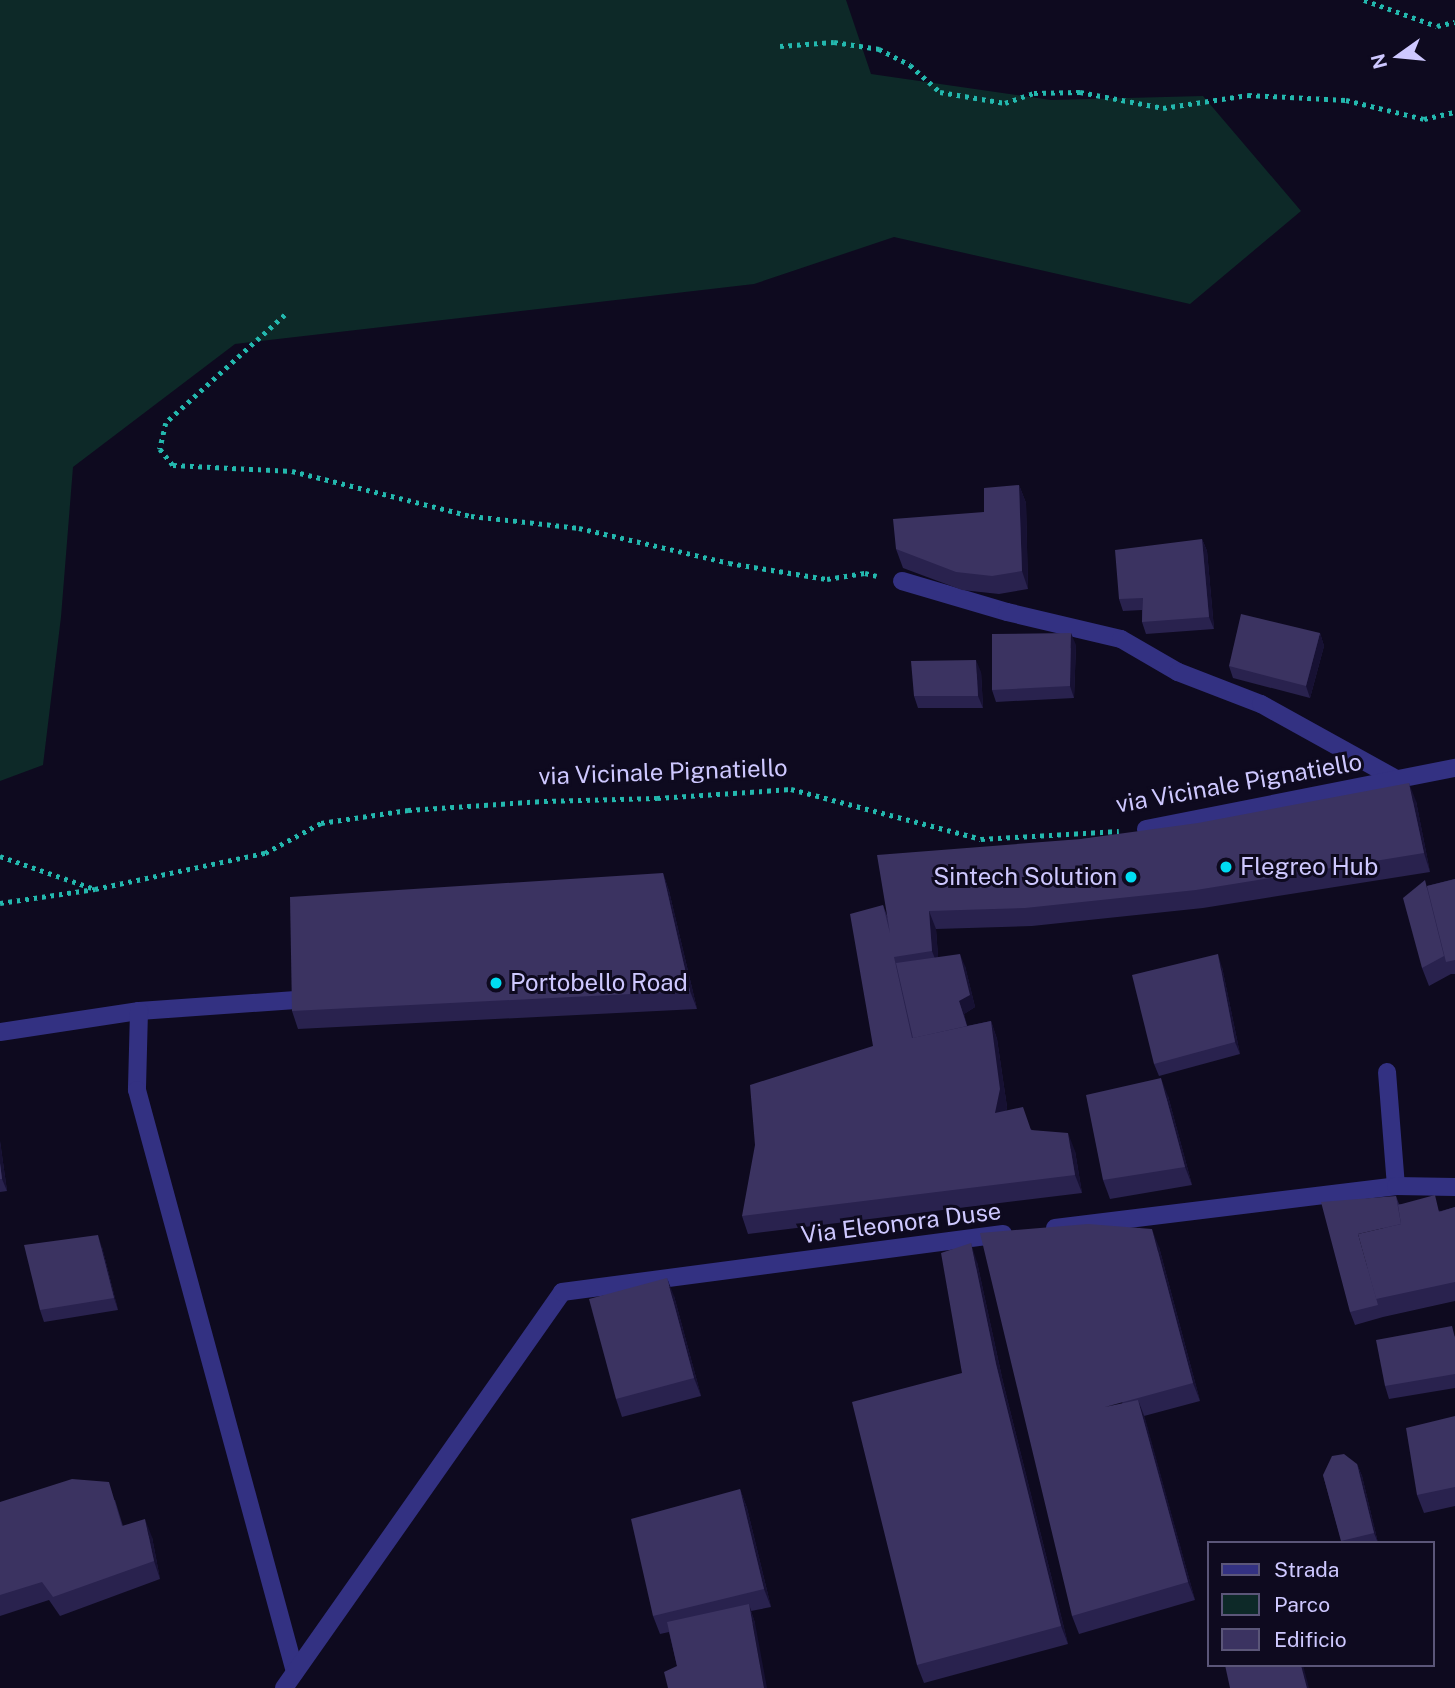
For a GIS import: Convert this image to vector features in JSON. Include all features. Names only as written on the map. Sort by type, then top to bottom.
[{"type":"street","points":[[902,582],[1006,612],[1121,639],[1178,672],[1261,704],[1398,780]]},
{"type":"street","name":"via Vicinale Pignatiello","points":[[1146,829],[1455,768]]},
{"type":"street","points":[[0,1032],[139,1011],[296,1000]]},
{"type":"street","points":[[139,1011],[137,1090],[295,1672],[284,1688]]},
{"type":"street","points":[[1387,1072],[1396,1186]]},
{"type":"street","points":[[1042,1229],[1396,1186],[1455,1187]]},
{"type":"street","name":"Via Eleonora Duse","points":[[295,1672],[562,1292],[1014,1233]]},
{"type":"path","points":[[1364,0],[1437,26],[1455,22]]},
{"type":"path","points":[[780,46],[834,42],[879,49],[910,65],[940,92],[1005,103],[1034,93],[1080,92],[1163,108],[1248,95],[1346,100],[1424,119],[1455,112]]},
{"type":"path","points":[[285,315],[166,423],[160,449],[173,464],[292,471],[471,516],[579,528],[729,563],[827,579],[865,573],[902,582]]},
{"type":"path","name":"via Vicinale Pignatiello","points":[[0,903],[94,889],[265,853],[321,822],[408,810],[544,801],[657,798],[791,789],[981,839],[1146,829]]},
{"type":"path","points":[[0,856],[94,889]]},
{"type":"green space","points":[[0,0],[846,0],[871,74],[1051,100],[1203,96],[1301,211],[1190,304],[894,237],[754,284],[235,344],[73,467],[61,617],[43,765],[0,781]]},
{"type":"building","points":[[1019,485],[1022,571],[992,576],[956,572],[896,549],[893,519],[984,512],[984,488]]},
{"type":"building","points":[[1202,539],[1209,617],[1142,622],[1143,598],[1119,599],[1115,550]]},
{"type":"building","points":[[1241,614],[1320,633],[1306,686],[1229,666]]},
{"type":"building","points":[[1071,633],[1070,686],[992,690],[992,634]]},
{"type":"building","points":[[976,660],[978,696],[914,696],[911,661]]},
{"type":"building","points":[[1409,783],[1424,853],[1196,890],[1025,908],[929,911],[932,951],[894,957],[912,1038],[991,1021],[1000,1089],[995,1113],[1023,1107],[1031,1130],[1068,1133],[1075,1175],[742,1216],[755,1145],[750,1085],[873,1046],[850,914],[883,905],[890,933],[877,855],[1081,839],[1198,823]]},
{"type":"building","points":[[663,873],[690,991],[292,1011],[290,897]]},
{"type":"building","points":[[1455,879],[1455,960],[1446,962],[1427,886]]},
{"type":"building","points":[[1425,880],[1444,956],[1422,968],[1403,898]]},
{"type":"building","points":[[960,954],[970,995],[959,1001],[967,1026],[913,1038],[896,963]]},
{"type":"building","points":[[1218,954],[1235,1042],[1154,1064],[1132,975]]},
{"type":"building","points":[[1161,1078],[1185,1167],[1103,1180],[1086,1095]]},
{"type":"building","points":[[1435,1195],[1439,1212],[1455,1207],[1455,1282],[1376,1299],[1358,1234],[1401,1224],[1398,1205]]},
{"type":"building","points":[[1396,1196],[1401,1224],[1358,1234],[1378,1305],[1350,1312],[1321,1202]]},
{"type":"building","points":[[1088,1224],[1152,1229],[1193,1383],[1105,1407],[1138,1400],[1188,1582],[1072,1616],[980,1233]]},
{"type":"building","points":[[98,1235],[114,1298],[40,1310],[24,1245]]},
{"type":"building","points":[[971,1243],[996,1364],[1061,1626],[917,1665],[852,1402],[962,1373],[941,1253]]},
{"type":"building","points":[[667,1278],[694,1378],[616,1399],[589,1299]]},
{"type":"building","points":[[1452,1326],[1455,1338],[1455,1374],[1385,1386],[1376,1340]]},
{"type":"building","points":[[1455,1416],[1455,1487],[1417,1495],[1406,1428]]},
{"type":"building","points":[[1344,1454],[1357,1464],[1374,1533],[1341,1541],[1323,1475],[1332,1456]]},
{"type":"building","points":[[72,1479],[109,1482],[122,1526],[145,1519],[154,1561],[53,1597],[42,1582],[0,1595],[0,1502]]},
{"type":"building","points":[[740,1489],[764,1589],[653,1616],[631,1519]]},
{"type":"building","points":[[749,1604],[764,1688],[668,1688],[664,1672],[677,1666],[667,1622]]},
{"type":"building","points":[[1225,1667],[1302,1667],[1307,1688],[1230,1688]]},
{"type":"place","name":"Flegreo Hub","points":[[1226,867]]},
{"type":"place","name":"Sintech Solution","points":[[1131,877]]},
{"type":"place","name":"Portobello Road","points":[[496,983]]}]
